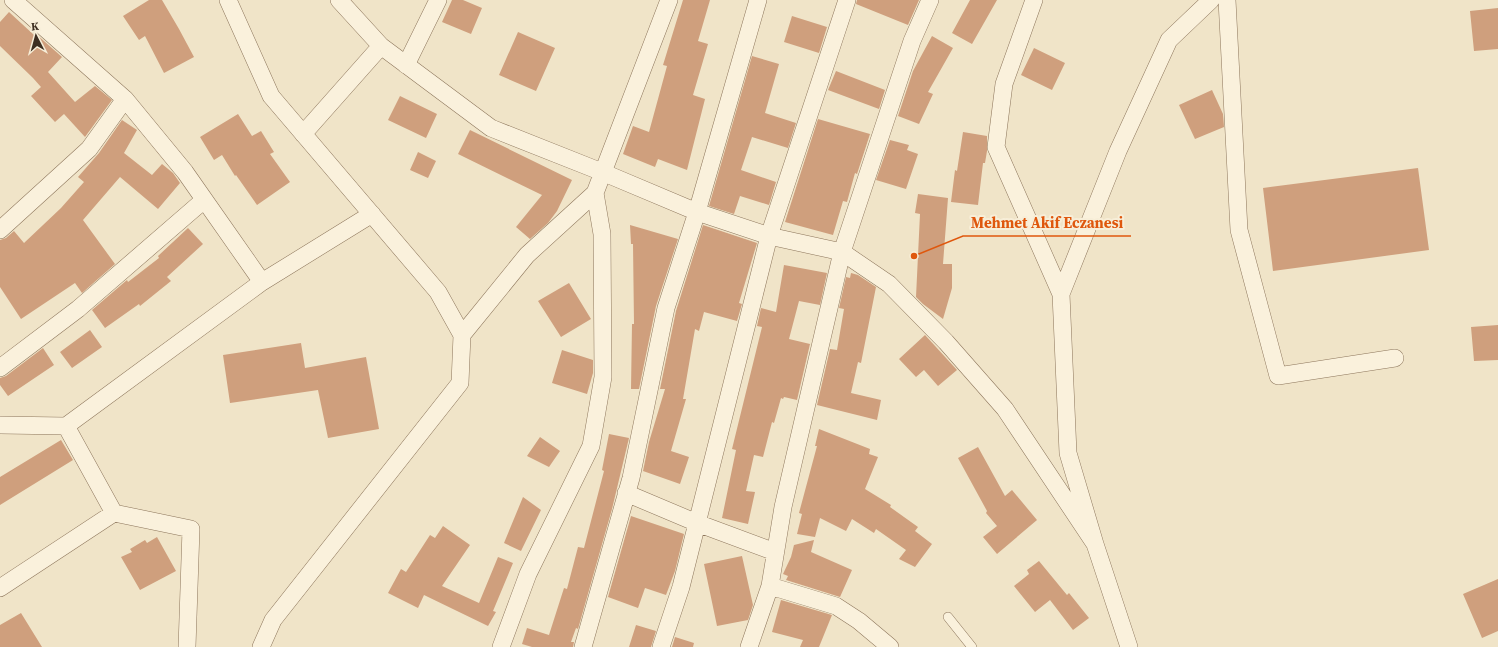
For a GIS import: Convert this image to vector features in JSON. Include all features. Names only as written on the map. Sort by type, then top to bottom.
[{"type":"street","points":[[0,5],[5,0]]},
{"type":"street","points":[[13,0],[125,99],[184,172],[262,282]]},
{"type":"street","points":[[228,0],[271,96],[438,292],[462,335],[460,383],[273,620],[261,647]]},
{"type":"street","points":[[339,0],[381,46],[491,128],[697,212],[769,236],[842,252],[889,284],[946,342],[1005,409],[1095,544]]},
{"type":"street","points":[[406,65],[438,0]]},
{"type":"street","points":[[500,647],[528,574],[591,446],[603,377],[602,234],[595,193],[669,0]]},
{"type":"street","points":[[583,647],[631,478],[666,308],[697,212],[758,0]]},
{"type":"street","points":[[661,647],[681,587],[769,236],[847,0]]},
{"type":"street","points":[[749,647],[770,586],[783,507],[842,252],[912,41],[930,0]]},
{"type":"street","points":[[1034,0],[1004,84],[996,147],[1061,294],[1068,453],[1095,544],[1129,647]]},
{"type":"street","points":[[1061,294],[1118,151],[1169,40],[1211,0]]},
{"type":"street","points":[[1227,0],[1239,230],[1278,376],[1395,358]]},
{"type":"street","points":[[303,134],[381,46]]},
{"type":"street","points":[[0,230],[89,149],[125,99]]},
{"type":"street","points":[[462,335],[527,255],[595,193]]},
{"type":"street","points":[[0,368],[78,309],[204,200]]},
{"type":"street","points":[[0,425],[66,426],[262,282],[372,214]]},
{"type":"street","points":[[66,426],[114,513]]},
{"type":"street","points":[[626,493],[697,523],[776,552]]},
{"type":"street","points":[[0,588],[114,513],[191,529],[187,647]]},
{"type":"street","points":[[770,586],[836,606],[859,621],[890,647]]},
{"type":"lane","points":[[948,617],[972,647]]},
{"type":"building","points":[[149,0],[162,0],[194,57],[164,73],[145,36],[139,40],[123,16]]},
{"type":"building","points":[[452,0],[463,0],[482,8],[471,34],[442,22]]},
{"type":"building","points":[[683,0],[710,0],[698,41],[708,44],[693,95],[705,99],[687,170],[658,159],[655,167],[623,154],[633,126],[649,132],[667,66],[663,65]]},
{"type":"building","points":[[857,0],[919,0],[908,25],[856,4]]},
{"type":"building","points":[[970,0],[997,0],[972,44],[952,33]]},
{"type":"building","points":[[1498,8],[1498,49],[1474,51],[1470,11]]},
{"type":"building","points":[[9,12],[34,35],[36,34],[62,57],[48,72],[75,102],[95,86],[112,100],[85,137],[64,114],[55,122],[31,96],[41,87],[0,46],[0,22]]},
{"type":"building","points":[[792,16],[827,27],[819,53],[784,42]]},
{"type":"building","points":[[518,32],[555,48],[536,91],[499,75]]},
{"type":"building","points":[[932,36],[953,48],[928,92],[933,94],[919,124],[898,116],[913,71]]},
{"type":"building","points":[[1034,48],[1065,63],[1052,90],[1021,75]]},
{"type":"building","points":[[752,56],[779,64],[765,113],[796,123],[788,148],[752,137],[741,170],[776,182],[769,205],[740,196],[734,214],[709,206]]},
{"type":"building","points":[[836,71],[885,90],[879,109],[828,90]]},
{"type":"building","points":[[1212,90],[1223,114],[1224,127],[1195,139],[1179,105]]},
{"type":"building","points":[[400,96],[437,114],[426,138],[388,120]]},
{"type":"building","points":[[238,114],[252,136],[261,131],[274,152],[270,154],[290,182],[257,205],[236,175],[235,176],[222,155],[214,160],[200,137]]},
{"type":"building","points":[[818,119],[870,134],[857,174],[855,173],[847,202],[843,201],[833,235],[785,222]]},
{"type":"building","points":[[122,120],[137,130],[124,153],[152,175],[162,164],[173,173],[180,183],[158,209],[120,177],[83,220],[115,264],[82,293],[75,283],[21,319],[0,287],[0,240],[6,238],[14,231],[24,243],[61,208],[84,182],[78,177],[99,153]]},
{"type":"building","points":[[470,130],[572,180],[557,211],[548,223],[530,239],[516,227],[542,195],[458,154]]},
{"type":"building","points":[[963,132],[987,136],[987,151],[985,163],[983,163],[978,205],[951,202],[955,170],[957,171]]},
{"type":"building","points":[[890,140],[909,145],[907,150],[918,154],[906,189],[876,180]]},
{"type":"building","points":[[418,152],[436,161],[428,178],[410,170]]},
{"type":"building","points":[[1418,168],[1429,250],[1273,271],[1263,188]]},
{"type":"building","points":[[918,194],[948,198],[943,264],[952,264],[952,288],[943,319],[916,297],[920,214],[915,213]]},
{"type":"building","points":[[630,225],[678,239],[656,306],[639,389],[631,389],[632,324],[634,324],[633,244],[631,244]]},
{"type":"building","points":[[703,225],[757,243],[739,303],[742,304],[737,321],[704,312],[699,331],[695,329],[683,399],[686,399],[671,451],[689,457],[680,484],[643,471],[649,442],[665,389],[660,389],[676,311]]},
{"type":"building","points":[[188,228],[203,244],[167,277],[171,281],[140,306],[139,304],[105,328],[92,310],[127,280],[128,282],[159,258],[158,256]]},
{"type":"building","points":[[784,265],[827,273],[820,305],[799,301],[789,339],[810,344],[797,400],[784,397],[783,399],[781,398],[774,423],[772,422],[763,457],[754,455],[746,491],[755,492],[748,524],[722,518],[736,450],[732,449],[762,327],[757,326],[761,308],[776,312]]},
{"type":"building","points":[[851,273],[858,275],[876,287],[861,363],[858,362],[851,393],[881,400],[877,420],[817,405],[830,349],[837,350],[844,309],[839,308],[846,277],[850,278]]},
{"type":"building","points":[[569,283],[591,319],[561,337],[538,301]]},
{"type":"building","points":[[1498,325],[1498,360],[1474,361],[1471,327]]},
{"type":"building","points":[[90,330],[102,347],[72,368],[60,352]]},
{"type":"building","points":[[925,335],[957,370],[938,386],[924,370],[916,377],[899,359]]},
{"type":"building","points":[[301,343],[305,368],[366,357],[379,429],[328,438],[318,390],[230,403],[223,355]]},
{"type":"building","points":[[43,348],[54,365],[8,396],[0,385],[0,378],[6,376]]},
{"type":"building","points":[[562,350],[593,360],[593,373],[587,394],[552,383]]},
{"type":"building","points":[[819,429],[870,449],[869,454],[878,457],[865,489],[891,505],[890,507],[918,527],[915,531],[932,544],[915,567],[899,559],[906,550],[876,529],[874,533],[852,519],[846,531],[820,518],[815,537],[797,534],[802,514],[799,513],[817,446],[815,446]]},
{"type":"building","points":[[609,434],[629,438],[612,509],[578,629],[576,628],[571,642],[574,642],[573,647],[532,647],[522,644],[527,628],[549,635],[564,588],[567,589],[578,547],[584,548],[604,471],[602,470]]},
{"type":"building","points":[[540,437],[560,451],[549,467],[527,456]]},
{"type":"building","points":[[61,440],[73,460],[0,505],[0,477]]},
{"type":"building","points":[[978,447],[1005,496],[1012,490],[1037,520],[997,554],[983,537],[997,526],[986,513],[987,511],[958,458]]},
{"type":"building","points":[[523,497],[541,510],[521,551],[504,543]]},
{"type":"building","points":[[631,516],[684,534],[675,571],[666,595],[645,588],[638,608],[608,597]]},
{"type":"building","points":[[443,526],[470,545],[442,586],[479,603],[498,557],[513,563],[493,611],[496,612],[488,626],[424,595],[418,608],[388,593],[401,569],[406,572],[430,535],[435,538]]},
{"type":"building","points":[[157,537],[176,571],[140,590],[121,557],[132,552],[130,549],[145,540],[147,543]]},
{"type":"building","points":[[814,540],[811,552],[852,570],[840,597],[786,580],[788,576],[783,574],[791,557],[794,545]]},
{"type":"building","points":[[742,556],[753,605],[748,620],[717,626],[704,564]]},
{"type":"building","points":[[1039,561],[1067,595],[1069,593],[1089,618],[1073,630],[1050,600],[1035,612],[1014,586],[1029,574],[1027,570]]},
{"type":"building","points":[[1498,579],[1498,631],[1482,638],[1463,594]]},
{"type":"building","points":[[781,600],[832,615],[819,647],[800,647],[803,640],[772,632]]},
{"type":"building","points":[[21,613],[42,647],[0,647],[0,625]]},
{"type":"building","points":[[636,625],[656,631],[651,647],[629,647]]},
{"type":"building","points":[[675,637],[694,643],[693,647],[672,647]]},
{"type":"place","name":"Mehmet Akif Eczanesi","points":[[914,256]]}]
